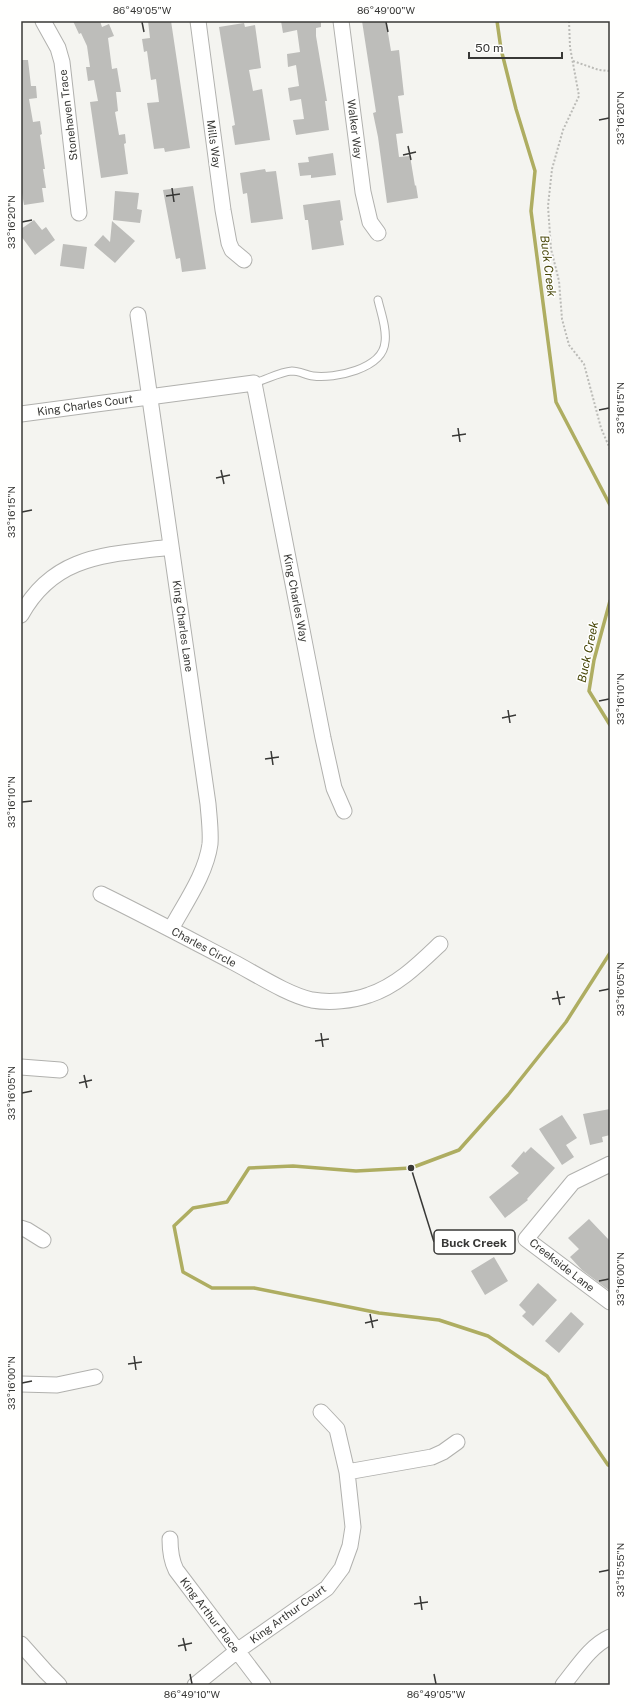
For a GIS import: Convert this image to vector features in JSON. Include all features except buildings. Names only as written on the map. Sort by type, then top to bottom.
[{"type":"street","name":"Stonehaven Trace","points":[[43,21],[58,48],[62,62],[79,213]]},
{"type":"street","name":"Mills Way","points":[[198,21],[223,210],[229,243],[232,250],[244,260]]},
{"type":"street","name":"Walker Way","points":[[341,21],[363,192],[370,222],[378,233]]},
{"type":"street","name":"King Charles Lane","points":[[138,315],[208,804],[210,833],[207,857],[198,879],[171,929]]},
{"type":"street","name":"King Charles Court","points":[[21,414],[254,383]]},
{"type":"street","name":"King Charles Way","points":[[254,383],[323,738],[334,788],[344,811]]},
{"type":"street","points":[[21,615],[35,593],[45,582],[56,574],[72,566],[103,556],[172,546]]},
{"type":"street","name":"Charles Circle","points":[[101,894],[292,993],[308,998],[332,1001],[345,1000],[368,996],[383,990],[397,981],[440,944]]},
{"type":"street","points":[[21,1067],[60,1070]]},
{"type":"street","name":"Creekside Lane","points":[[610,1164],[573,1182],[526,1239],[610,1302]]},
{"type":"street","points":[[21,1228],[27,1230],[42,1240]]},
{"type":"street","points":[[21,1384],[57,1385],[95,1377]]},
{"type":"street","name":"King Arthur Court","points":[[195,1685],[237,1651],[327,1588],[342,1568],[350,1546],[353,1527],[347,1472],[337,1429],[321,1412]]},
{"type":"street","points":[[347,1472],[432,1457],[443,1452],[457,1442]]},
{"type":"street","name":"King Arthur Place","points":[[170,1539],[170,1553],[176,1570],[263,1685]]},
{"type":"street","points":[[563,1685],[588,1654],[602,1641],[610,1637]]},
{"type":"street","points":[[21,1644],[60,1685]]},
{"type":"lane","points":[[254,383],[292,371],[313,376],[342,374],[362,368],[372,363],[381,354],[385,343],[378,300]]},
{"type":"path","points":[[568,21],[570,48],[579,96],[563,130],[552,169],[548,206],[551,249],[559,281],[562,318],[569,344],[584,364],[601,428],[610,449]]},
{"type":"path","points":[[573,61],[599,70],[610,71]]},
{"type":"waterway","name":"Buck Creek","points":[[497,21],[501,49],[516,109],[535,171],[531,211],[556,402],[610,505]]},
{"type":"waterway","name":"Buck Creek","points":[[610,601],[594,660],[589,691],[610,725]]},
{"type":"waterway","name":"Buck Creek","points":[[610,953],[566,1022],[508,1095],[459,1150],[411,1168],[356,1171],[293,1166],[249,1168],[227,1202],[193,1208],[174,1226],[183,1272],[212,1288],[254,1288],[379,1313],[439,1320],[488,1336],[547,1376],[610,1466]]},
{"type":"place","name":"Buck Creek","points":[[411,1168]]}]
